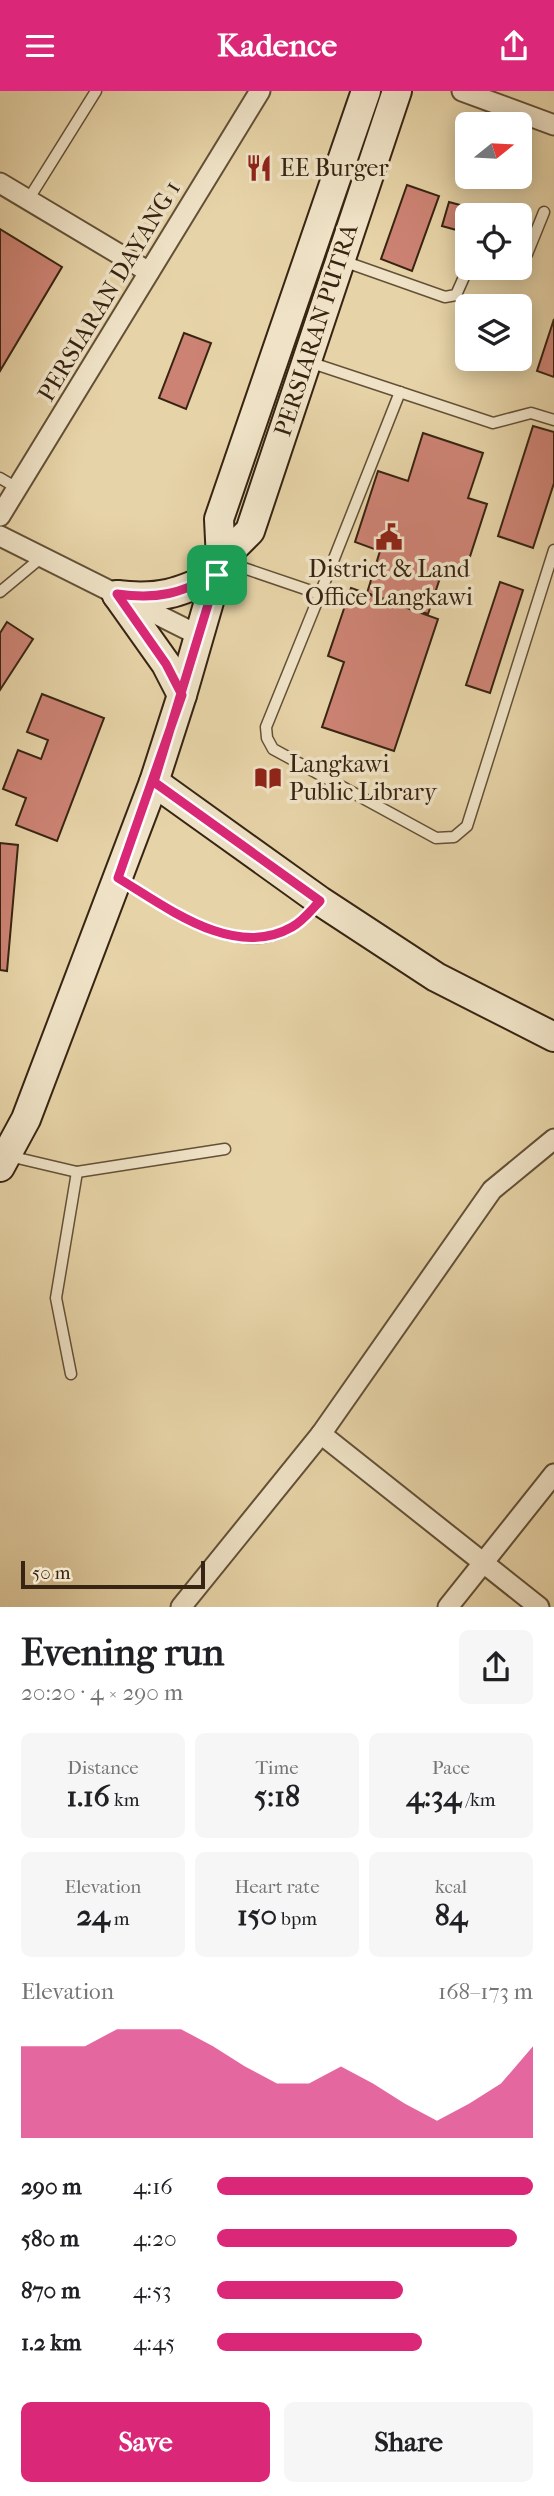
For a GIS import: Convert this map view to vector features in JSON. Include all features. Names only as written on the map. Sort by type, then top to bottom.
[{"type":"main road","name":"PERSIARAN PUTRA","points":[[4,1161],[26,1119],[154,782],[219,568],[219,519],[366,91]]},
{"type":"main road","name":"PERSIARAN PUTRA","points":[[219,568],[250,531],[338,259],[397,91]]},
{"type":"main road","points":[[117,594],[160,597],[180,593],[219,568]]},
{"type":"main road","points":[[117,594],[159,653],[182,695]]},
{"type":"main road","points":[[154,782],[320,901],[436,977],[554,1037]]},
{"type":"street","name":"PERSIARAN DAYANG 1","points":[[0,516],[8,483],[149,272],[260,91]]},
{"type":"street","points":[[462,91],[554,125]]},
{"type":"street","points":[[0,183],[149,272]]},
{"type":"street","points":[[0,536],[200,636]]},
{"type":"street","points":[[181,1607],[321,1434],[492,1190],[554,1139]]},
{"type":"street","points":[[321,1434],[540,1607]]},
{"type":"street","points":[[448,1607],[552,1481]]},
{"type":"lane","points":[[28,200],[96,91]]},
{"type":"lane","points":[[532,242],[544,212]]},
{"type":"lane","points":[[338,259],[445,297],[456,295],[463,280]]},
{"type":"lane","points":[[305,361],[493,423],[531,413],[554,420]]},
{"type":"lane","points":[[400,392],[266,727],[267,738],[273,749],[436,838],[454,837],[467,825],[554,550]]},
{"type":"lane","points":[[0,592],[42,557]]},
{"type":"lane","points":[[219,568],[320,594]]},
{"type":"lane","points":[[118,878],[173,911],[226,935],[248,940],[270,937],[295,926],[320,901]]},
{"type":"lane","points":[[4,1161],[77,1172],[226,1149]]},
{"type":"lane","points":[[71,1374],[56,1298],[77,1172]]},
{"type":"building","points":[[407,185],[439,196],[412,271],[381,259]]},
{"type":"building","points":[[449,202],[455,204],[455,230],[442,226]]},
{"type":"building","points":[[0,229],[62,267],[0,371]]},
{"type":"building","points":[[554,319],[554,377],[537,371]]},
{"type":"building","points":[[184,333],[211,343],[186,409],[159,398]]},
{"type":"building","points":[[533,426],[554,432],[554,483],[533,548],[498,536]]},
{"type":"building","points":[[423,433],[483,453],[468,498],[487,504],[464,575],[443,569],[428,614],[367,593],[380,551],[355,542],[378,471],[408,481]]},
{"type":"building","points":[[500,582],[523,590],[490,693],[466,685]]},
{"type":"building","points":[[351,588],[438,619],[394,751],[322,727],[344,662],[328,656]]},
{"type":"building","points":[[7,622],[33,639],[0,690],[0,633]]},
{"type":"building","points":[[42,694],[104,718],[57,841],[16,825],[26,798],[3,789],[18,750],[41,759],[48,740],[27,732]]},
{"type":"building","points":[[0,843],[18,845],[7,971],[0,970]]},
{"type":"place","name":"EE Burger","points":[[259,168]]},
{"type":"place","name":"District & Land Office Langkawi","points":[[389,537]]},
{"type":"place","name":"Langkawi Public Library","points":[[268,778]]},
{"type":"route","points":[[217,575],[180,593],[160,597],[117,594],[166,664],[182,695],[154,782],[118,878],[173,911],[226,935],[248,940],[270,937],[295,926],[320,901],[154,782],[182,695],[217,575]]}]
